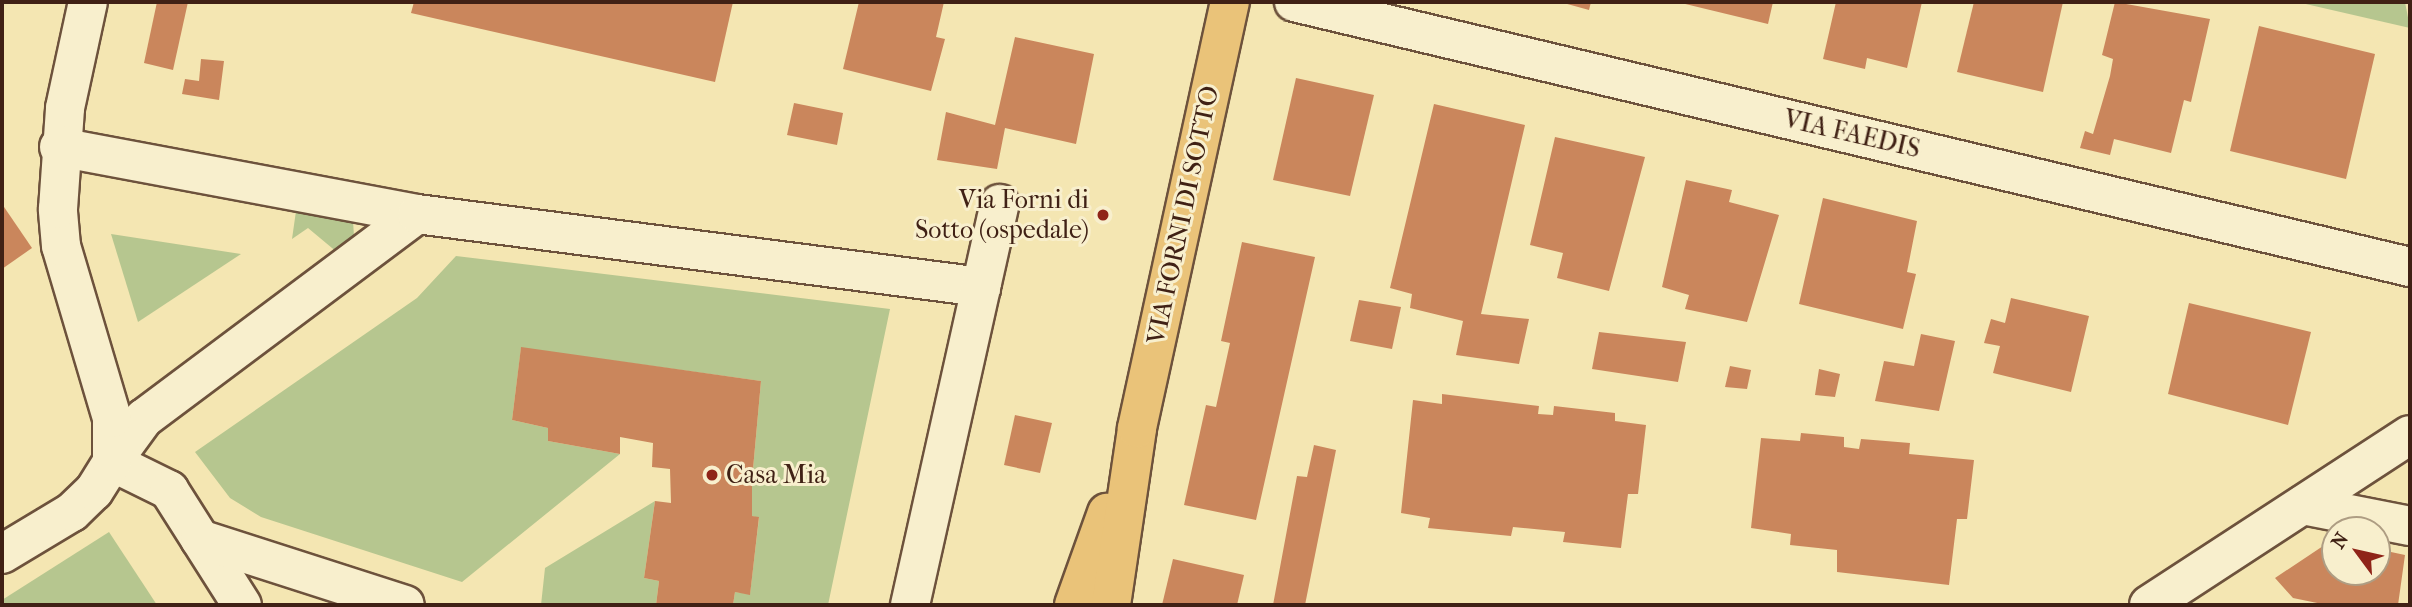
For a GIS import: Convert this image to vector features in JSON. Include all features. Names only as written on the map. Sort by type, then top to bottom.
[{"type":"main road","name":"VIA FORNI DI SOTTO","points":[[1111,605],[1137,428],[1230,2]]},
{"type":"main road","name":"VIA FORNI DI SOTTO","points":[[1074,605],[1137,428]]},
{"type":"street","points":[[88,2],[60,148],[61,246],[112,418],[112,462]]},
{"type":"street","name":"VIA FAEDIS","points":[[1294,2],[2410,267]]},
{"type":"street","points":[[60,148],[417,214],[981,287]]},
{"type":"street","points":[[910,605],[1000,204]]},
{"type":"street","points":[[2,554],[72,512],[94,491],[144,418],[417,214]]},
{"type":"street","points":[[2149,605],[2410,435]]},
{"type":"street","points":[[112,462],[169,490],[242,605]]},
{"type":"street","points":[[2303,505],[2410,527]]},
{"type":"street","points":[[200,539],[405,605]]},
{"type":"green space","points":[[2297,2],[2405,2],[2410,28]]},
{"type":"green space","points":[[297,204],[353,220],[354,237],[338,253],[308,228],[292,239]]},
{"type":"green space","points":[[111,234],[241,254],[138,322]]},
{"type":"green space","points":[[456,256],[890,309],[828,605],[733,605],[735,592],[750,594],[759,518],[752,516],[752,480],[761,381],[521,348],[512,420],[548,428],[548,441],[620,454],[462,582],[261,517],[230,498],[195,452],[417,298]]},
{"type":"green space","points":[[655,501],[644,578],[659,581],[656,605],[541,605],[545,568]]},
{"type":"green space","points":[[109,532],[157,605],[2,605],[2,600]]},
{"type":"building","points":[[157,2],[188,2],[173,70],[144,63]]},
{"type":"building","points":[[414,2],[733,2],[715,82],[411,13]]},
{"type":"building","points":[[859,2],[944,2],[936,37],[945,39],[931,91],[843,69]]},
{"type":"building","points":[[1560,2],[1591,2],[1589,10]]},
{"type":"building","points":[[1677,2],[1773,2],[1768,24]]},
{"type":"building","points":[[1836,2],[1922,2],[1907,68],[1867,58],[1865,69],[1823,59]]},
{"type":"building","points":[[1974,2],[2063,2],[2043,92],[1957,72]]},
{"type":"building","points":[[2115,2],[2210,19],[2191,102],[2184,100],[2171,153],[2114,139],[2110,155],[2080,148],[2085,131],[2093,134],[2110,76],[2113,59],[2102,55]]},
{"type":"building","points":[[2259,26],[2375,54],[2346,179],[2230,151]]},
{"type":"building","points":[[1015,37],[1094,54],[1076,144],[1005,128],[997,169],[937,160],[946,112],[995,125]]},
{"type":"building","points":[[201,59],[224,61],[219,100],[182,94],[185,79],[199,81]]},
{"type":"building","points":[[1296,78],[1374,95],[1350,196],[1273,180]]},
{"type":"building","points":[[794,103],[843,113],[837,145],[787,135]]},
{"type":"building","points":[[1434,104],[1525,125],[1481,314],[1529,319],[1519,364],[1456,355],[1463,321],[1410,308],[1412,294],[1390,288]]},
{"type":"building","points":[[1555,137],[1645,157],[1609,291],[1557,278],[1563,253],[1530,245]]},
{"type":"building","points":[[1686,180],[1732,190],[1729,202],[1779,215],[1747,322],[1685,309],[1689,295],[1662,287]]},
{"type":"building","points":[[1823,198],[1917,221],[1907,272],[1916,274],[1903,329],[1799,304]]},
{"type":"building","points":[[2,204],[32,248],[2,269]]},
{"type":"building","points":[[1242,242],[1315,257],[1256,520],[1184,505],[1206,405],[1216,407],[1230,343],[1221,341]]},
{"type":"building","points":[[2011,298],[2089,316],[2071,392],[1993,373],[2000,346],[1984,343],[1991,319],[2005,323]]},
{"type":"building","points":[[1359,300],[1401,307],[1392,349],[1350,341]]},
{"type":"building","points":[[2189,303],[2311,332],[2288,425],[2168,394]]},
{"type":"building","points":[[1599,332],[1686,342],[1678,382],[1592,369]]},
{"type":"building","points":[[1921,334],[1955,341],[1939,411],[1875,401],[1884,361],[1914,366]]},
{"type":"building","name":"Casa Mia","points":[[521,347],[761,381],[752,480],[752,516],[759,517],[750,595],[735,592],[733,605],[656,605],[659,581],[644,578],[655,501],[671,503],[670,469],[652,467],[653,443],[620,437],[620,454],[548,441],[548,428],[512,420]]},
{"type":"building","points":[[1730,366],[1751,370],[1747,389],[1725,387]]},
{"type":"building","points":[[1819,369],[1840,374],[1835,397],[1815,395]]},
{"type":"building","points":[[1442,394],[1539,406],[1538,414],[1553,415],[1554,406],[1615,413],[1615,421],[1646,425],[1638,494],[1628,494],[1621,548],[1563,542],[1565,532],[1513,527],[1511,536],[1428,528],[1430,518],[1401,513],[1413,400],[1442,404]]},
{"type":"building","points":[[1015,415],[1052,423],[1040,473],[1004,465]]},
{"type":"building","points":[[1801,433],[1844,437],[1844,447],[1859,449],[1861,439],[1910,443],[1909,454],[1974,460],[1967,519],[1957,519],[1949,585],[1837,572],[1837,550],[1790,545],[1791,534],[1751,528],[1761,438],[1800,441]]},
{"type":"building","points":[[1314,445],[1336,450],[1305,605],[1273,605],[1297,476],[1307,477]]},
{"type":"building","points":[[2321,547],[2321,586],[2391,586],[2391,552],[2405,555],[2398,605],[2327,605],[2293,598],[2275,578]]},
{"type":"building","points":[[1173,559],[1244,575],[1237,605],[1162,605]]},
{"type":"place","name":"Via Forni di Sotto (ospedale)","points":[[1103,215]]},
{"type":"place","name":"Casa Mia","points":[[712,475]]}]
